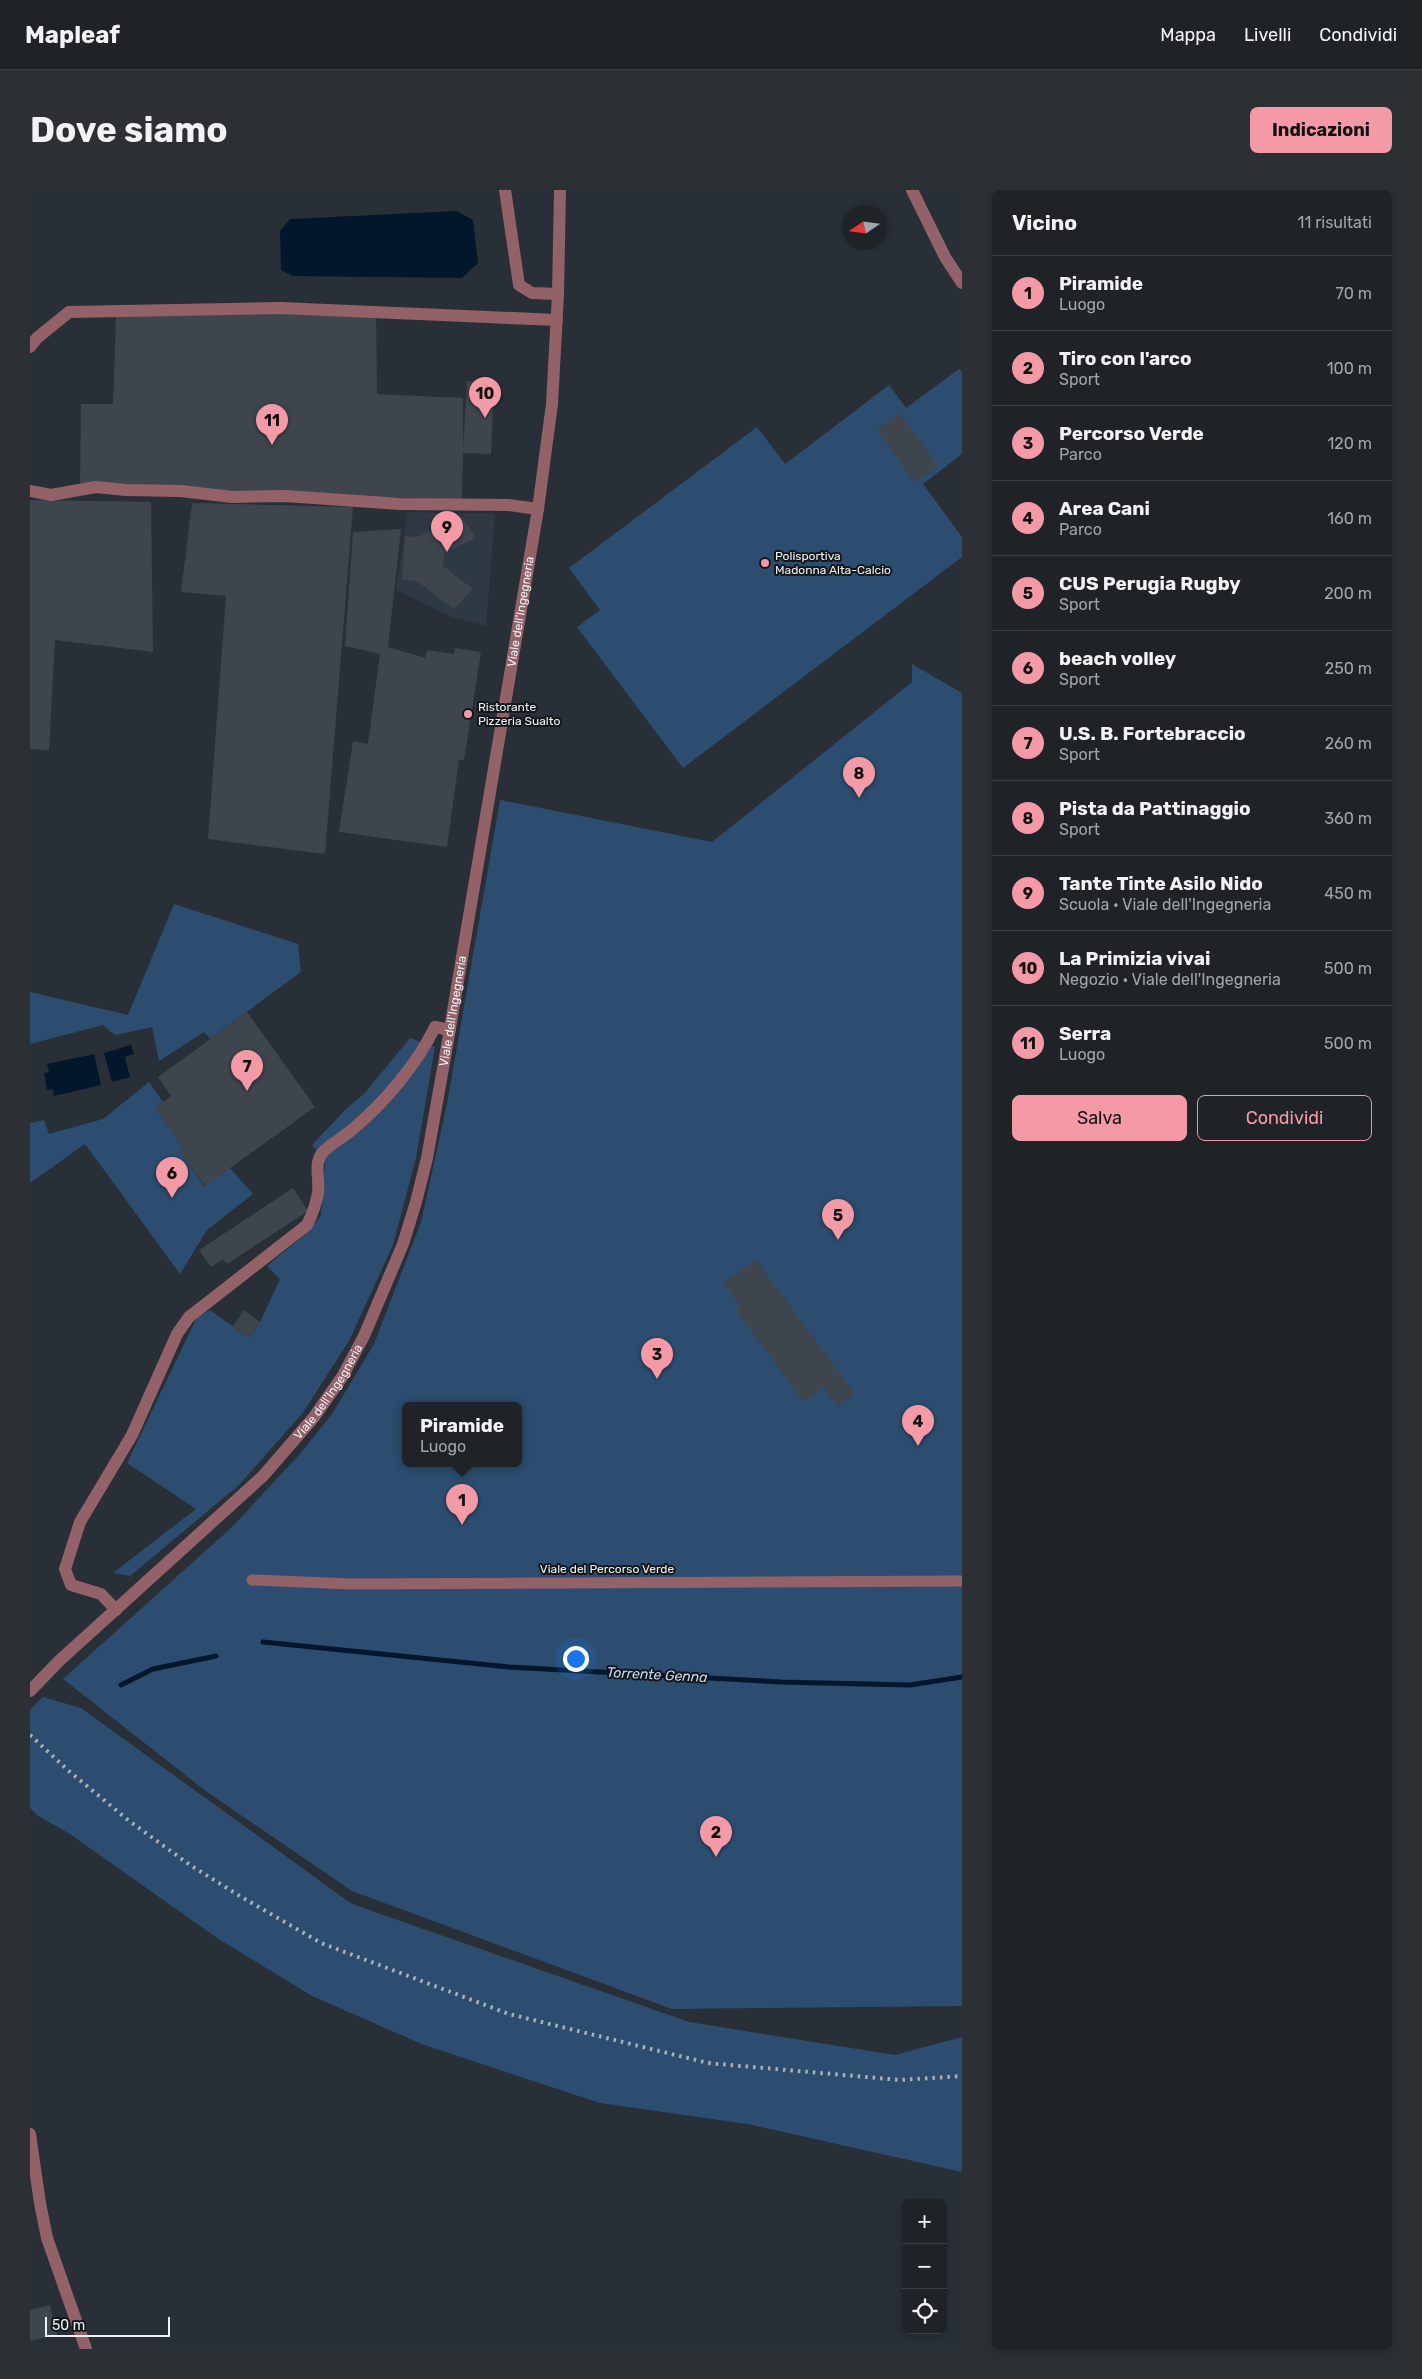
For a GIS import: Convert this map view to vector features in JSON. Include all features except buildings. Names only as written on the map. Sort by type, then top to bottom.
[{"type":"street","points":[[505,190],[520,285],[532,293],[558,294]]},
{"type":"street","name":"Viale dell'Ingegneria","points":[[30,1691],[263,1476],[314,1417],[342,1377],[381,1298],[403,1244],[427,1158],[538,509],[552,404],[558,294],[560,190]]},
{"type":"street","points":[[912,190],[945,257],[962,283]]},
{"type":"street","points":[[30,347],[37,338],[69,312],[281,308],[557,320]]},
{"type":"street","points":[[30,491],[51,495],[96,487],[126,490],[181,491],[232,497],[285,496],[400,504],[508,505],[538,509]]},
{"type":"street","points":[[116,1610],[101,1594],[71,1585],[65,1569],[80,1522],[132,1435],[177,1334],[189,1317],[307,1225],[314,1211],[318,1190],[318,1164],[322,1152],[355,1128],[389,1091],[426,1046],[435,1027],[450,1030]]},
{"type":"street","name":"Viale del Percorso Verde","points":[[252,1580],[351,1584],[962,1581]]},
{"type":"street","points":[[30,2134],[47,2238],[86,2349]]},
{"type":"shaded area","points":[[457,211],[473,220],[478,263],[462,278],[293,276],[281,270],[280,231],[290,219]]},
{"type":"shaded area","name":"Polisportiva Madonna Alta-Calcio","points":[[959,369],[962,372],[962,454],[923,484],[962,537],[962,557],[683,768],[577,627],[600,610],[569,568],[757,427],[785,464],[889,385],[906,408]]},
{"type":"shaded area","points":[[408,512],[495,514],[486,626],[452,617],[396,590]]},
{"type":"shaded area","points":[[912,664],[962,693],[962,2006],[672,2009],[352,1891],[207,1792],[63,1679],[231,1528],[298,1456],[332,1414],[374,1344],[421,1222],[447,1104],[500,800],[712,842],[912,682]]},
{"type":"shaded area","points":[[174,904],[298,944],[301,972],[210,1039],[204,1032],[159,1061],[152,1027],[115,1035],[103,1025],[30,1044],[30,992],[128,1015]]},
{"type":"shaded area","points":[[410,1038],[435,1047],[416,1158],[393,1245],[349,1341],[302,1414],[239,1485],[130,1576],[113,1573],[196,1509],[127,1463],[197,1317],[210,1310],[249,1338],[260,1322],[280,1279],[267,1266],[309,1231],[321,1215],[325,1163],[312,1145],[346,1109],[364,1094]]},
{"type":"shaded area","points":[[131,1045],[134,1054],[125,1057],[130,1077],[112,1082],[104,1053]]},
{"type":"shaded area","points":[[94,1054],[101,1085],[54,1096],[53,1089],[47,1090],[44,1073],[49,1072],[47,1064]]},
{"type":"shaded area","points":[[149,1082],[163,1102],[155,1108],[184,1149],[180,1152],[204,1186],[230,1168],[253,1194],[207,1230],[180,1274],[85,1144],[30,1183],[30,1123],[44,1120],[49,1134],[103,1119]]},
{"type":"shaded area","points":[[43,1697],[81,1708],[352,1904],[689,2022],[895,2055],[962,2037],[962,2172],[747,2124],[600,2103],[424,2045],[312,1996],[217,1938],[70,1834],[38,1816],[30,1808],[30,1710]]},
{"type":"waterway","name":"Torrente Genna","points":[[263,1642],[509,1667],[780,1682],[910,1685],[962,1677]]},
{"type":"waterway","name":"Torrente Genna","points":[[121,1685],[153,1669],[216,1656]]},
{"type":"railway","points":[[30,1735],[70,1772],[128,1820],[190,1865],[243,1898],[321,1943],[509,2014],[708,2063],[900,2080],[962,2076]]},
{"type":"place","name":"La Primizia vivai","points":[[485,418]]},
{"type":"place","name":"Serra","points":[[272,445]]},
{"type":"place","name":"Tante Tinte Asilo Nido","points":[[447,552]]},
{"type":"place","name":"Polisportiva Madonna Alta-Calcio","points":[[765,563]]},
{"type":"place","name":"Ristorante Pizzeria Sualto","points":[[468,714]]},
{"type":"place","name":"Pista da Pattinaggio","points":[[859,798]]},
{"type":"place","name":"U.S. B. Fortebraccio","points":[[247,1091]]},
{"type":"place","name":"beach volley","points":[[172,1198]]},
{"type":"place","name":"CUS Perugia Rugby","points":[[838,1240]]},
{"type":"place","name":"Percorso Verde","points":[[657,1379]]},
{"type":"place","name":"Area Cani","points":[[918,1446]]},
{"type":"place","name":"Piramide","points":[[462,1525]]},
{"type":"place","name":"Tiro con l'arco","points":[[716,1857]]}]
